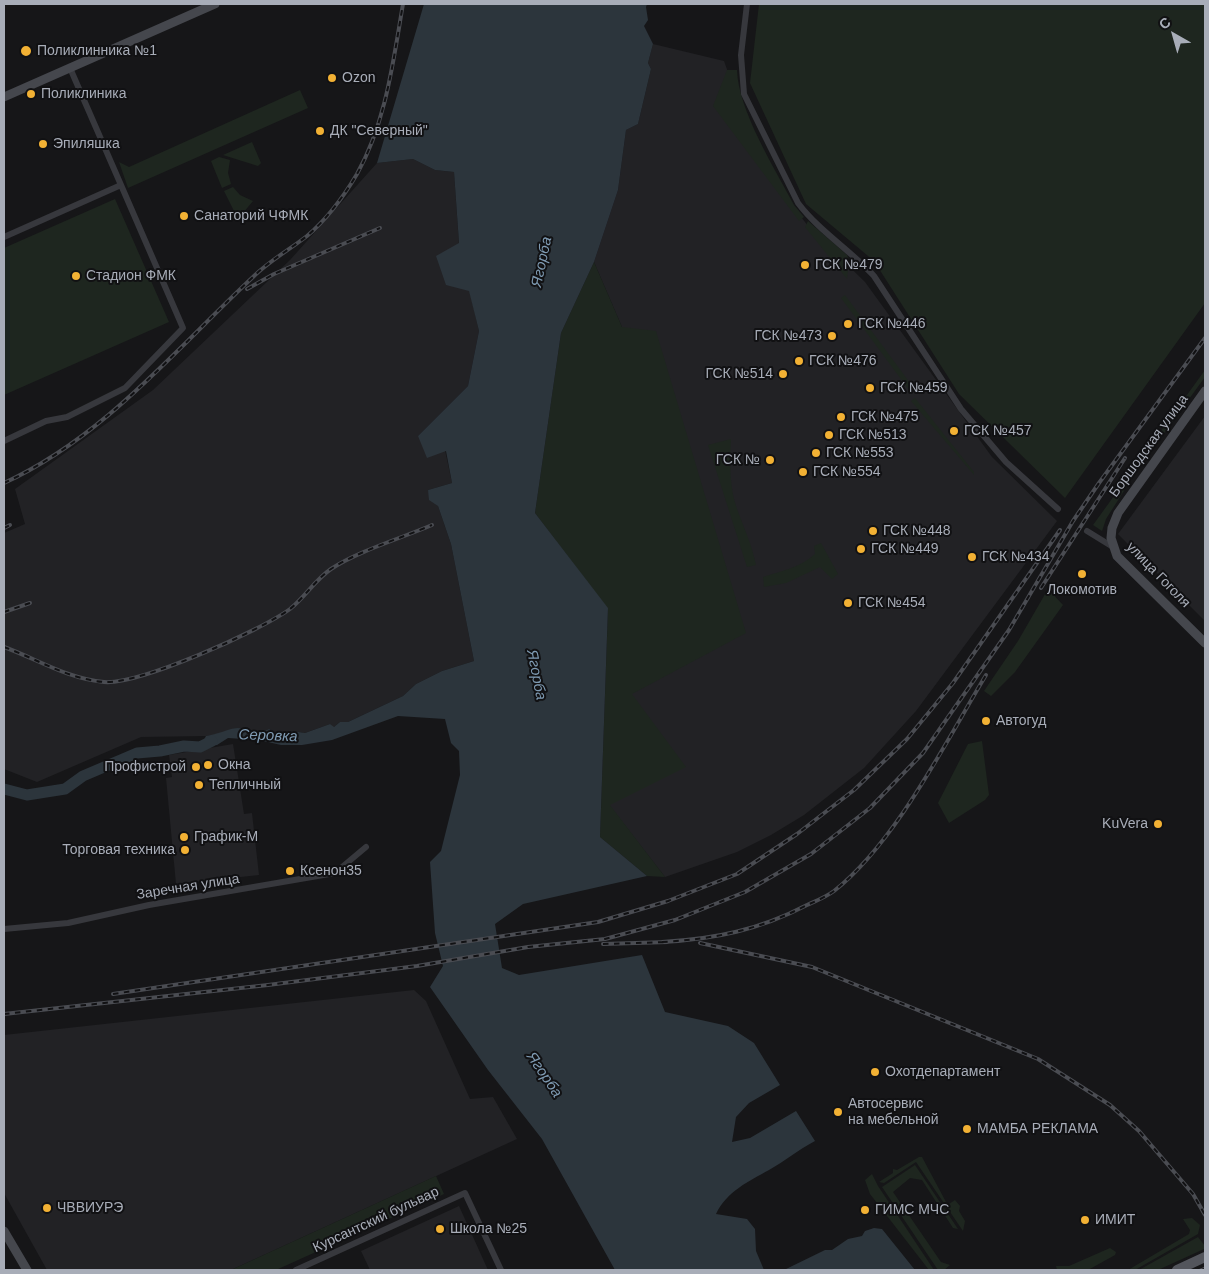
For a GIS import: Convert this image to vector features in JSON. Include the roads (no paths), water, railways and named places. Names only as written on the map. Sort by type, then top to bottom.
[{"type":"main road","points":[[1177,1270],[1205,1257]]},
{"type":"street","points":[[4,97],[215,4]]},
{"type":"street","points":[[748,4],[741,54],[741,81],[744,94],[798,203],[808,216],[861,262],[874,276],[962,409],[1006,462],[1058,509]]},
{"type":"street","points":[[4,441],[46,421],[67,417],[125,388],[183,328],[70,68]]},
{"type":"street","points":[[4,237],[121,185]]},
{"type":"street","name":"Боршодская улица","points":[[1113,547],[1112,528],[1118,513],[1205,391]]},
{"type":"street","name":"улица Гоголя","points":[[1087,531],[1113,547],[1127,566],[1205,642]]},
{"type":"street","name":"Заречная улица","points":[[4,930],[68,923],[149,905],[335,873],[366,847]]},
{"type":"street","name":"Курсантский бульвар","points":[[296,1270],[465,1193],[501,1270]]},
{"type":"street","points":[[4,1232],[27,1270]]},
{"type":"water","name":"Ягорба","points":[[424,4],[647,4],[648,20],[644,26],[653,44],[648,63],[651,69],[638,124],[626,130],[618,190],[594,262],[561,333],[535,513],[608,608],[600,837],[647,876],[523,904],[495,924],[502,968],[519,975],[642,955],[665,1012],[728,1026],[754,1043],[780,1085],[749,1103],[736,1117],[732,1142],[750,1138],[796,1111],[815,1141],[732,1193],[720,1206],[716,1214],[747,1219],[755,1229],[756,1251],[764,1270],[615,1270],[542,1139],[488,1070],[430,987],[443,966],[435,933],[430,862],[441,851],[460,775],[459,751],[451,743],[445,719],[398,716],[332,740],[302,745],[281,745],[259,740],[228,738],[217,745],[200,747],[206,736],[235,728],[257,732],[269,729],[283,736],[292,731],[305,733],[330,724],[334,727],[340,722],[348,722],[403,696],[416,684],[442,671],[474,661],[451,544],[438,506],[429,500],[428,490],[452,483],[446,451],[427,458],[418,436],[468,386],[479,331],[469,291],[446,285],[436,256],[459,243],[454,172],[435,170],[413,159],[377,163]]},
{"type":"water","points":[[874,1228],[882,1229],[915,1270],[784,1270],[825,1250],[832,1250],[848,1239],[862,1236],[865,1231]]},
{"type":"waterway","name":"Серовка","points":[[4,789],[27,795],[65,789],[83,776],[137,753],[184,746],[200,747],[212,741]]},
{"type":"tram line","points":[[1198,1270],[1205,1267]]},
{"type":"railway","points":[[4,483],[40,464],[74,442],[106,417],[166,363],[259,271],[307,236],[328,215],[357,174],[375,134],[392,70],[403,4]]},
{"type":"railway","points":[[247,289],[274,274],[380,228]]},
{"type":"railway","points":[[4,1014],[268,985],[417,966],[528,947],[605,939],[675,920],[745,892],[811,854],[870,808],[923,753],[1009,630],[1073,521],[1205,338]]},
{"type":"railway","points":[[1041,588],[1125,458]]},
{"type":"railway","points":[[4,528],[10,525]]},
{"type":"railway","points":[[4,647],[65,673],[91,680],[104,682],[121,681],[144,675],[199,655],[275,619],[290,609],[325,573],[342,562],[432,525]]},
{"type":"railway","points":[[113,994],[598,922],[668,901],[737,874],[797,834],[854,790],[907,739],[953,683],[1060,530]]},
{"type":"railway","points":[[4,612],[30,603]]},
{"type":"railway","points":[[662,942],[719,936],[754,927],[789,914],[834,891],[857,870],[899,819],[986,675]]},
{"type":"railway","points":[[603,944],[668,942]]},
{"type":"railway","points":[[700,943],[812,967],[1038,1059],[1110,1105],[1139,1131],[1193,1194],[1205,1215]]},
{"type":"place","name":"Поликлинника №1","points":[[26,51]]},
{"type":"place","name":"Ozon","points":[[332,78]]},
{"type":"place","name":"Поликлиника","points":[[31,94]]},
{"type":"place","name":"ДК \"Северный\"","points":[[320,131]]},
{"type":"place","name":"Эпиляшка","points":[[43,144]]},
{"type":"place","name":"Санаторий ЧФМК","points":[[184,216]]},
{"type":"place","name":"ГСК №479","points":[[805,265]]},
{"type":"place","name":"Стадион ФМК","points":[[76,276]]},
{"type":"place","name":"ГСК №446","points":[[848,324]]},
{"type":"place","name":"ГСК №473","points":[[832,336]]},
{"type":"place","name":"ГСК №476","points":[[799,361]]},
{"type":"place","name":"ГСК №514","points":[[783,374]]},
{"type":"place","name":"ГСК №459","points":[[870,388]]},
{"type":"place","name":"ГСК №475","points":[[841,417]]},
{"type":"place","name":"ГСК №457","points":[[954,431]]},
{"type":"place","name":"ГСК №513","points":[[829,435]]},
{"type":"place","name":"ГСК №553","points":[[816,453]]},
{"type":"place","name":"ГСК №","points":[[770,460]]},
{"type":"place","name":"ГСК №554","points":[[803,472]]},
{"type":"place","name":"ГСК №448","points":[[873,531]]},
{"type":"place","name":"ГСК №449","points":[[861,549]]},
{"type":"place","name":"ГСК №434","points":[[972,557]]},
{"type":"place","name":"Локомотив","points":[[1082,574]]},
{"type":"place","name":"ГСК №454","points":[[848,603]]},
{"type":"place","name":"Автогуд","points":[[986,721]]},
{"type":"place","name":"Окна","points":[[208,765]]},
{"type":"place","name":"Профистрой","points":[[196,767]]},
{"type":"place","name":"Тепличный","points":[[199,785]]},
{"type":"place","name":"KuVera","points":[[1158,824]]},
{"type":"place","name":"График-М","points":[[184,837]]},
{"type":"place","name":"Торговая техника","points":[[185,850]]},
{"type":"place","name":"Ксенон35","points":[[290,871]]},
{"type":"place","name":"Охотдепартамент","points":[[875,1072]]},
{"type":"place","name":"Автосервис на мебельной","points":[[838,1112]]},
{"type":"place","name":"МАМБА РЕКЛАМА","points":[[967,1129]]},
{"type":"place","name":"ЧВВИУРЭ","points":[[47,1208]]},
{"type":"place","name":"ГИМС МЧС","points":[[865,1210]]},
{"type":"place","name":"ИМИТ","points":[[1085,1220]]},
{"type":"place","name":"Школа №25","points":[[440,1229]]}]
